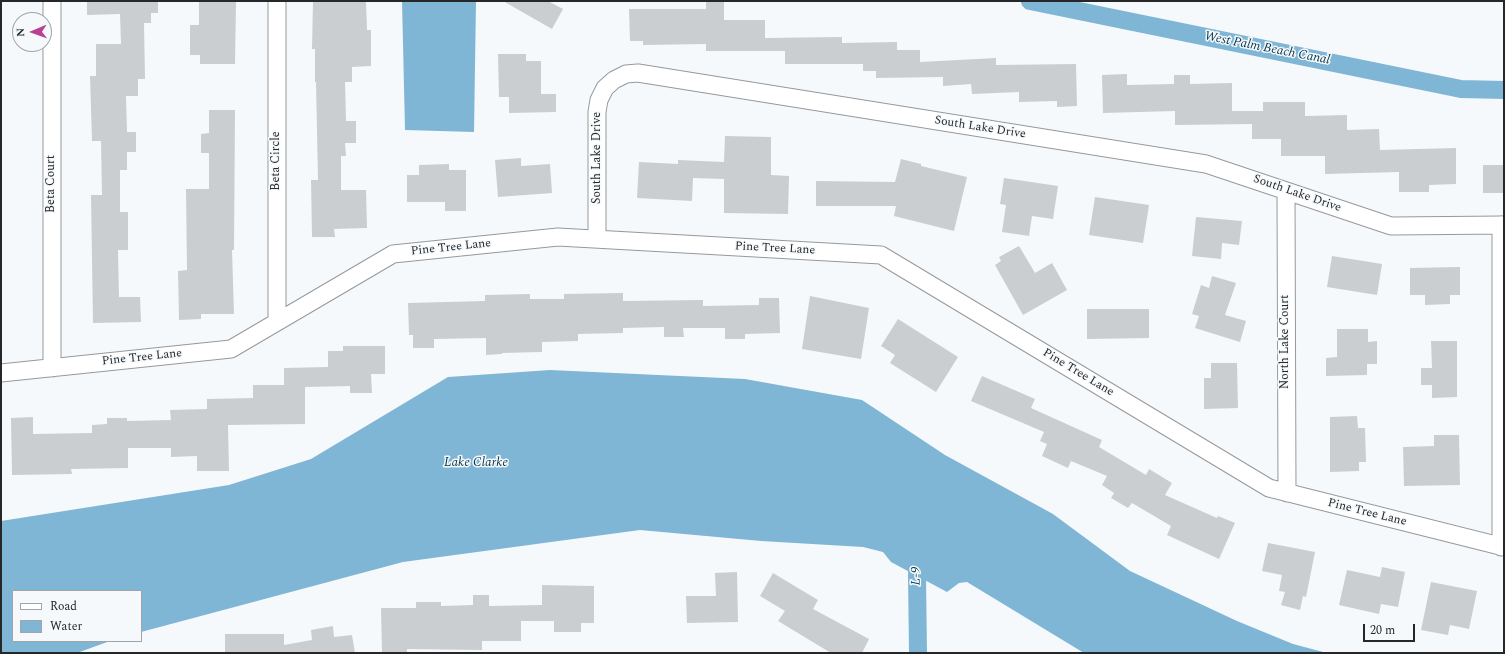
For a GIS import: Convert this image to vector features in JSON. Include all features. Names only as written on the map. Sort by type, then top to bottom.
[{"type":"street","name":"Beta Court","points":[[52,1],[52,368]]},
{"type":"street","name":"Beta Circle","points":[[277,1],[278,322]]},
{"type":"street","name":"South Lake Drive","points":[[597,239],[597,112],[599,100],[605,88],[614,80],[626,74],[638,73],[1206,164],[1391,226],[1502,226]]},
{"type":"street","name":"North Lake Court","points":[[1286,191],[1287,492]]},
{"type":"street","points":[[1502,226],[1503,547]]},
{"type":"street","name":"Pine Tree Lane","points":[[1,373],[231,349],[393,254],[558,237],[881,255],[1269,488],[1503,547]]},
{"type":"water","points":[[402,1],[476,1],[474,132],[405,130]]},
{"type":"water","name":"Lake Clarke","points":[[550,370],[745,379],[862,400],[945,455],[1053,514],[1130,571],[1237,621],[1293,644],[1327,653],[1084,653],[967,582],[959,583],[947,592],[891,562],[883,552],[863,547],[761,541],[640,530],[403,562],[142,632],[142,590],[12,590],[12,642],[107,642],[77,653],[1,653],[1,521],[229,485],[311,459],[448,377]]},
{"type":"building","points":[[87,1],[158,1],[158,13],[151,13],[151,23],[144,23],[145,79],[138,79],[138,96],[126,96],[127,132],[136,132],[136,152],[127,152],[127,170],[120,170],[120,212],[128,212],[128,250],[118,250],[119,297],[140,297],[141,322],[93,323],[91,195],[102,195],[101,141],[92,141],[90,76],[96,76],[96,44],[121,44],[120,14],[87,15]]},
{"type":"building","points":[[313,1],[366,1],[367,30],[371,30],[371,66],[352,67],[352,82],[345,82],[346,121],[356,121],[356,143],[345,143],[346,156],[341,156],[341,190],[366,190],[367,228],[334,229],[335,237],[312,237],[311,180],[318,180],[315,49],[312,49]]},
{"type":"building","points":[[503,1],[548,1],[563,9],[552,29]]},
{"type":"building","points":[[706,1],[724,1],[724,20],[765,20],[765,38],[842,37],[842,43],[897,42],[897,50],[920,50],[920,62],[996,58],[996,65],[1076,64],[1077,106],[1057,107],[1057,101],[1019,102],[1019,92],[972,94],[971,84],[943,86],[943,77],[876,78],[876,71],[863,71],[863,64],[785,64],[785,51],[706,51],[706,44],[643,45],[643,41],[630,41],[629,9],[706,9]]},
{"type":"building","points":[[199,2],[236,2],[235,64],[200,64],[200,55],[190,55],[190,25],[199,25]]},
{"type":"building","points":[[498,54],[526,54],[526,61],[541,61],[541,94],[556,94],[556,112],[509,113],[509,97],[499,97]]},
{"type":"building","points":[[1127,74],[1127,85],[1174,84],[1174,75],[1190,75],[1190,84],[1232,83],[1232,111],[1263,111],[1263,102],[1305,102],[1305,116],[1347,115],[1347,130],[1379,129],[1380,150],[1456,148],[1456,184],[1429,185],[1429,192],[1399,192],[1399,172],[1325,174],[1325,156],[1281,156],[1281,139],[1252,139],[1252,124],[1175,125],[1175,111],[1103,113],[1102,75]]},
{"type":"building","points":[[209,110],[235,110],[234,250],[232,250],[234,314],[201,314],[201,319],[179,320],[178,271],[187,270],[186,189],[209,189],[209,153],[201,153],[201,134],[209,133]]},
{"type":"building","points":[[725,136],[771,137],[771,175],[789,176],[788,214],[724,213],[724,179],[693,178],[692,201],[637,198],[639,162],[678,164],[678,160],[724,162]]},
{"type":"building","points":[[521,158],[521,166],[550,164],[552,193],[498,197],[495,160]]},
{"type":"building","points":[[901,159],[921,164],[921,166],[967,177],[954,231],[894,216],[896,206],[816,206],[816,181],[895,182]]},
{"type":"building","points":[[449,164],[449,170],[466,170],[466,211],[445,211],[445,202],[407,202],[407,175],[419,175],[419,165]]},
{"type":"building","points":[[1483,165],[1504,165],[1504,193],[1483,193]]},
{"type":"building","points":[[1004,178],[1058,186],[1053,219],[1032,216],[1029,236],[1002,232],[1006,205],[1000,204]]},
{"type":"building","points":[[1095,197],[1149,205],[1143,243],[1089,235]]},
{"type":"building","points":[[1196,217],[1242,221],[1239,245],[1222,243],[1221,259],[1192,256]]},
{"type":"building","points":[[1019,246],[1035,273],[1052,263],[1067,290],[1023,315],[995,265],[1001,261],[999,257]]},
{"type":"building","points":[[1332,256],[1382,264],[1377,295],[1327,287]]},
{"type":"building","points":[[1460,267],[1460,295],[1450,295],[1450,304],[1425,305],[1425,295],[1410,295],[1410,268]]},
{"type":"building","points":[[1212,276],[1236,283],[1225,315],[1246,321],[1240,342],[1195,328],[1199,316],[1192,314],[1201,285],[1209,288]]},
{"type":"building","points":[[623,293],[623,301],[703,300],[703,306],[759,305],[759,298],[779,298],[780,333],[745,334],[745,339],[725,339],[725,328],[683,328],[684,337],[664,337],[664,327],[623,328],[623,333],[578,334],[578,341],[542,342],[542,352],[486,355],[486,338],[434,339],[434,348],[413,348],[413,335],[409,335],[408,303],[485,301],[485,295],[530,294],[530,299],[564,299],[564,294]]},
{"type":"building","points":[[810,296],[869,308],[861,359],[802,349]]},
{"type":"building","points":[[1087,309],[1149,309],[1149,338],[1087,339]]},
{"type":"building","points":[[898,319],[958,357],[936,392],[890,363],[895,355],[881,346]]},
{"type":"building","points":[[1337,329],[1368,329],[1368,342],[1377,341],[1377,364],[1367,364],[1367,375],[1326,376],[1326,358],[1337,357]]},
{"type":"building","points":[[1431,341],[1457,341],[1457,397],[1432,398],[1432,385],[1421,385],[1421,368],[1432,368]]},
{"type":"building","points":[[343,346],[385,346],[385,374],[371,374],[372,393],[350,393],[350,386],[305,387],[305,424],[228,425],[229,471],[197,471],[197,456],[171,457],[171,448],[128,448],[128,468],[71,469],[72,474],[12,475],[11,418],[33,417],[33,434],[92,433],[92,425],[107,424],[107,418],[127,418],[127,421],[171,420],[170,410],[207,409],[207,399],[253,398],[253,385],[284,385],[284,368],[328,367],[328,351],[343,351]]},
{"type":"building","points":[[1211,363],[1237,363],[1238,408],[1204,409],[1204,378],[1211,378]]},
{"type":"building","points":[[982,376],[1035,399],[1031,408],[1102,440],[1099,447],[1146,475],[1149,469],[1172,483],[1165,495],[1217,518],[1218,516],[1235,523],[1219,559],[1167,535],[1171,526],[1132,503],[1128,508],[1111,498],[1114,493],[1102,485],[1107,476],[1071,461],[1068,468],[1042,456],[1047,444],[1040,441],[1044,432],[971,401]]},
{"type":"building","points":[[1357,416],[1358,428],[1365,428],[1366,462],[1359,462],[1359,471],[1330,472],[1330,417]]},
{"type":"building","points":[[1434,435],[1459,435],[1460,485],[1404,486],[1403,447],[1434,446]]},
{"type":"building","points":[[1268,543],[1315,552],[1306,597],[1303,596],[1300,610],[1281,605],[1285,592],[1279,591],[1282,575],[1262,571]]},
{"type":"building","points":[[1382,567],[1405,572],[1398,607],[1381,604],[1379,614],[1339,605],[1347,570],[1380,577]]},
{"type":"building","points":[[737,572],[738,622],[687,623],[686,596],[716,596],[715,573]]},
{"type":"building","points":[[773,573],[818,600],[813,609],[869,639],[862,653],[831,653],[778,621],[785,611],[760,596]]},
{"type":"building","points":[[1431,582],[1477,591],[1469,629],[1450,625],[1448,635],[1421,630]]},
{"type":"building","points":[[542,585],[594,586],[594,623],[581,623],[581,632],[554,632],[554,621],[521,621],[521,641],[482,641],[482,650],[407,649],[407,653],[382,653],[381,608],[416,608],[416,602],[441,602],[441,606],[473,605],[473,595],[489,595],[489,606],[542,605]]},
{"type":"building","points":[[333,626],[334,637],[352,635],[355,653],[225,653],[225,634],[284,634],[284,645],[312,640],[311,630]]},
{"type":"waterway","name":"West Palm Beach Canal","points":[[1030,1],[1461,89],[1504,90]]},
{"type":"waterway","name":"L-9","points":[[918,552],[918,653]]}]
